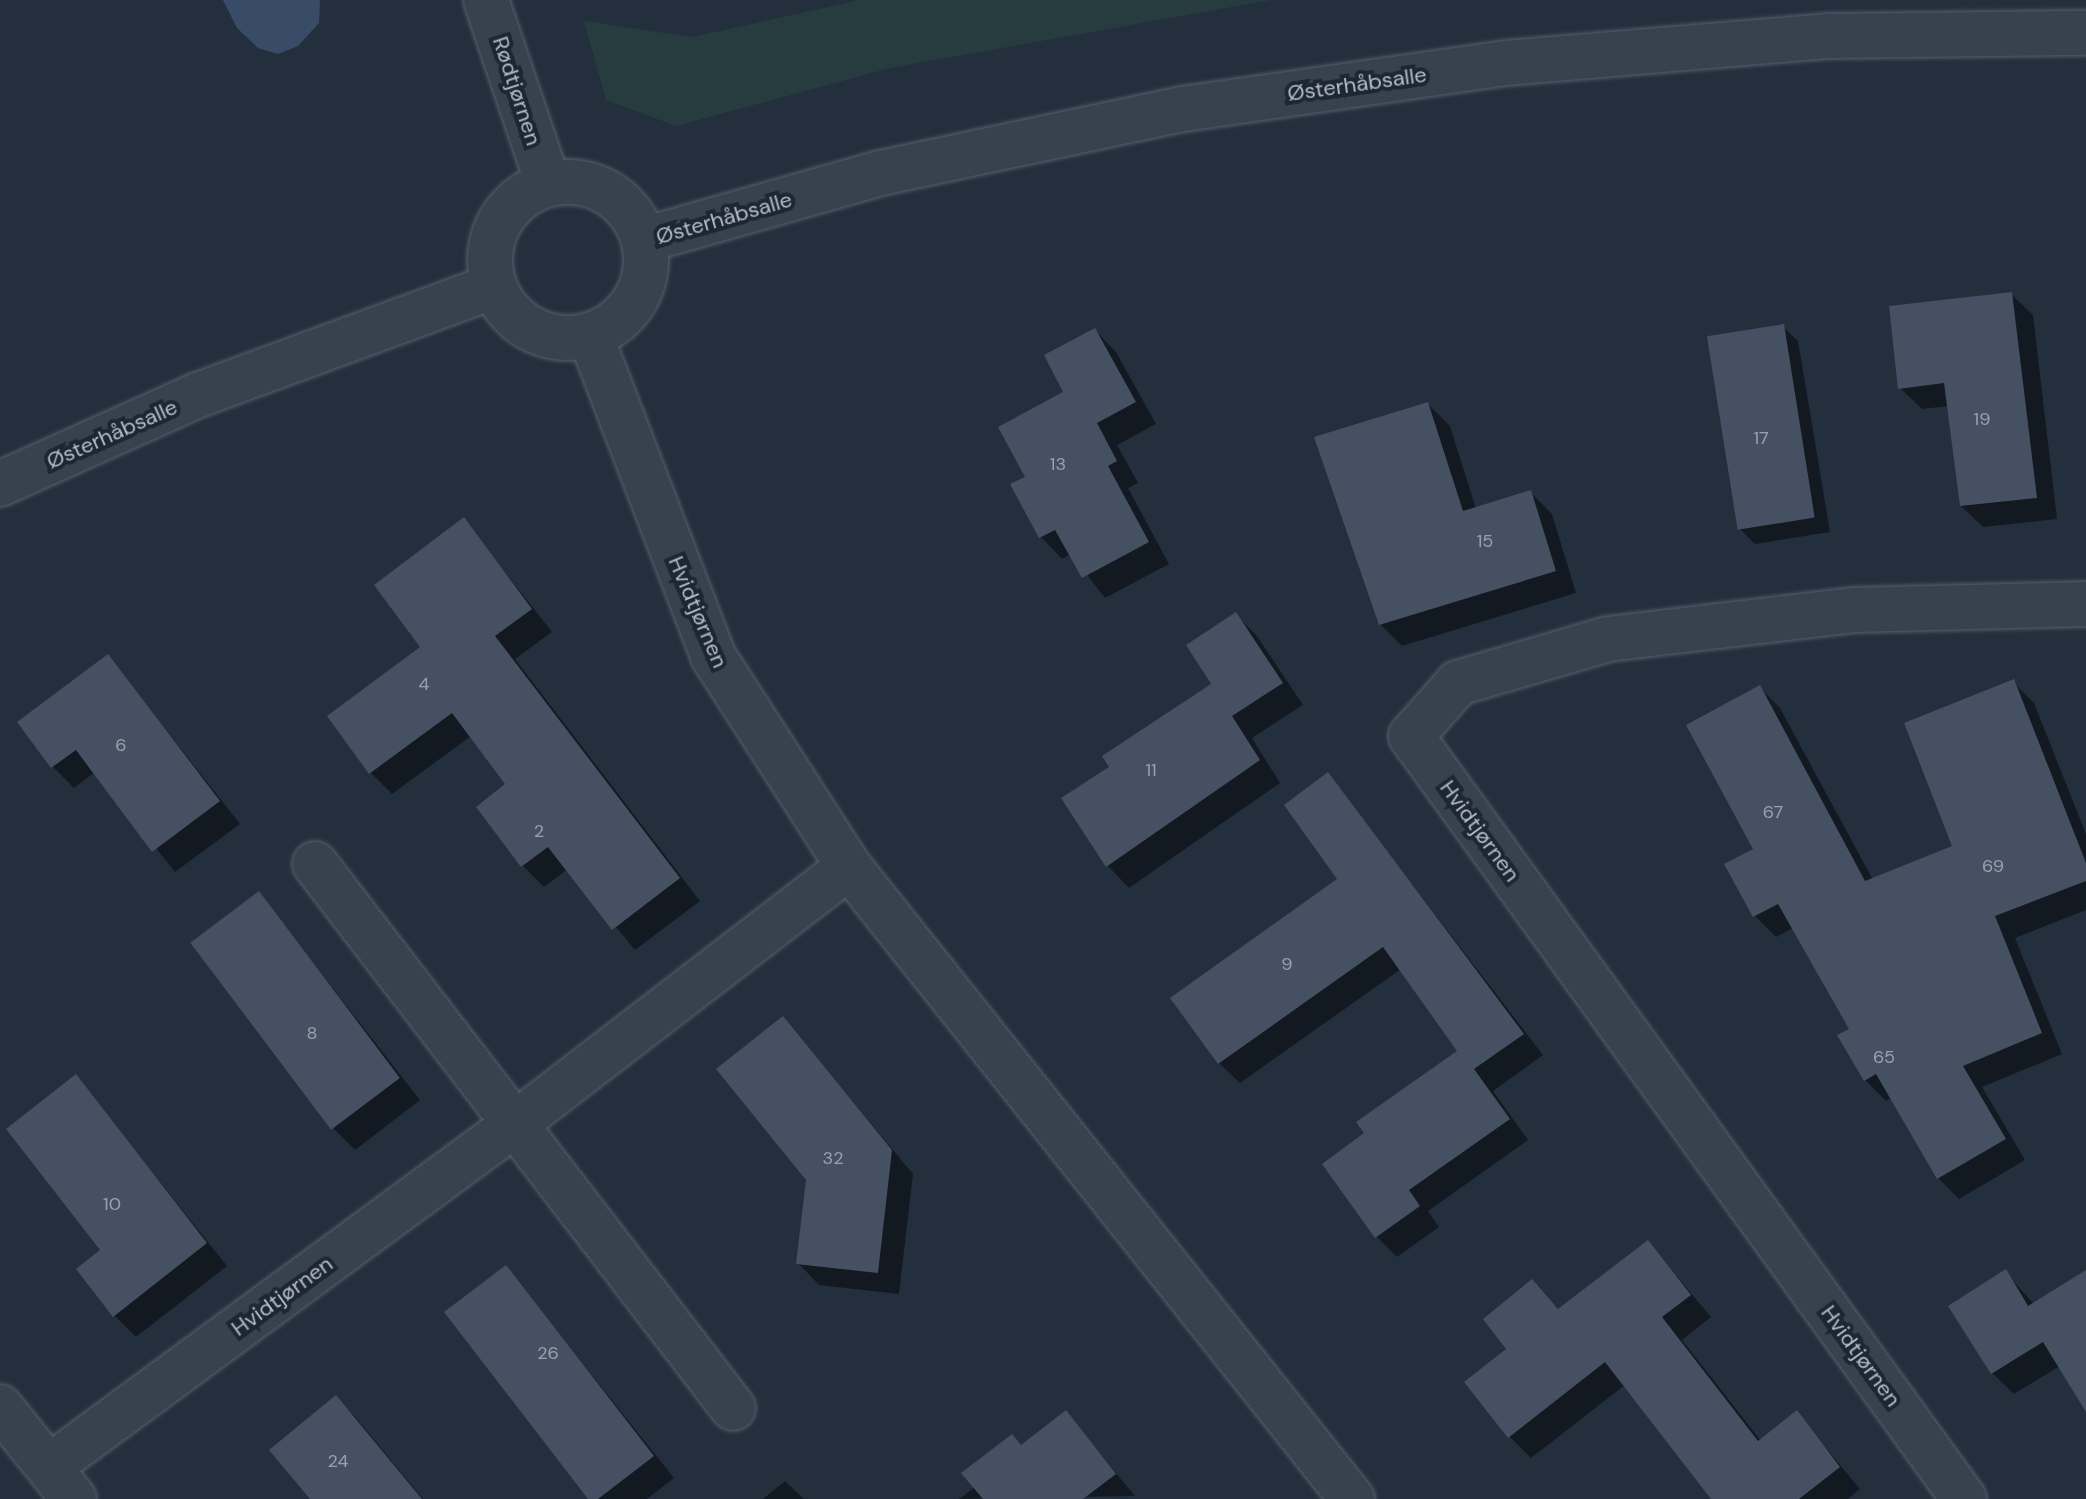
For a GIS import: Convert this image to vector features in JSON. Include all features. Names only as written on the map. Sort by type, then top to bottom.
[{"type":"street","name":"Rødtjørnen","points":[[486,0],[548,183]]},
{"type":"street","name":"Østerhåbsalle","points":[[644,240],[881,173],[1183,109],[1536,60],[1830,36],[2086,33]]},
{"type":"street","points":[[577,181],[605,189],[628,207],[644,240],[648,261],[642,289],[626,314],[590,335],[545,335],[505,308],[495,286],[492,239],[502,217],[521,196],[548,183],[577,181]]},
{"type":"street","name":"Østerhåbsalle","points":[[0,484],[198,395],[495,286]]},
{"type":"street","name":"Hvidtjørnen","points":[[590,335],[713,656],[849,867],[1352,1499]]},
{"type":"street","name":"Hvidtjørnen","points":[[1964,1499],[1411,736],[1458,683],[1608,639],[1855,610],[2086,604]]},
{"type":"street","points":[[315,864],[733,1408]]},
{"type":"street","name":"Hvidtjørnen","points":[[0,1407],[62,1483],[515,1124],[849,867]]},
{"type":"green space","points":[[860,0],[1271,0],[890,68],[676,126],[606,100],[584,21],[692,37]]},
{"type":"water","points":[[223,0],[320,0],[319,23],[298,46],[278,54],[258,48],[237,28]]},
{"type":"building","points":[[2012,292],[2037,498],[1960,506],[1944,383],[1898,389],[1889,306]]},
{"type":"building","points":[[1784,324],[1815,518],[1738,530],[1707,336]]},
{"type":"building","points":[[1095,328],[1136,402],[1097,423],[1117,461],[1108,466],[1149,542],[1082,578],[1055,530],[1039,538],[1010,484],[1025,477],[998,427],[1063,392],[1044,355]]},
{"type":"building","points":[[1428,402],[1463,511],[1531,490],[1556,571],[1379,625],[1314,437]]},
{"type":"building","points":[[464,517],[532,609],[495,636],[680,878],[612,930],[548,847],[521,867],[476,807],[505,784],[452,713],[369,774],[327,716],[420,647],[374,585]]},
{"type":"building","points":[[1236,612],[1283,683],[1232,716],[1260,760],[1106,867],[1061,798],[1109,767],[1102,756],[1211,684],[1224,704],[1186,645]]},
{"type":"building","points":[[108,654],[220,801],[152,852],[76,750],[51,768],[17,722]]},
{"type":"building","points":[[2014,679],[2086,863],[2086,881],[1995,916],[2042,1033],[1963,1066],[2006,1139],[1937,1179],[1876,1074],[1864,1081],[1837,1035],[1849,1029],[1778,904],[1753,917],[1724,864],[1753,849],[1686,725],[1760,685],[1865,881],[1952,846],[1904,723]]},
{"type":"building","points":[[1328,772],[1524,1034],[1474,1069],[1510,1119],[1409,1190],[1420,1206],[1375,1238],[1322,1164],[1364,1133],[1356,1122],[1457,1051],[1383,947],[1218,1064],[1170,998],[1337,879],[1284,805]]},
{"type":"building","points":[[259,891],[400,1078],[331,1130],[190,943]]},
{"type":"building","points":[[783,1016],[892,1150],[878,1273],[796,1264],[806,1180],[716,1069]]},
{"type":"building","points":[[76,1074],[207,1243],[113,1317],[76,1269],[100,1250],[6,1129]]},
{"type":"building","points":[[1648,1240],[1691,1295],[1662,1317],[1758,1441],[1797,1410],[1840,1467],[1799,1499],[1711,1499],[1605,1362],[1508,1438],[1464,1382],[1506,1349],[1483,1319],[1532,1279],[1558,1309]]},
{"type":"building","points":[[506,1265],[654,1456],[598,1499],[588,1499],[444,1312]]},
{"type":"building","points":[[2006,1269],[2028,1306],[2086,1270],[2086,1412],[2043,1342],[1991,1374],[1948,1306]]},
{"type":"building","points":[[336,1395],[422,1499],[310,1499],[269,1450]]},
{"type":"building","points":[[1066,1410],[1116,1474],[1083,1499],[983,1499],[961,1473],[1012,1434],[1021,1445]]}]
